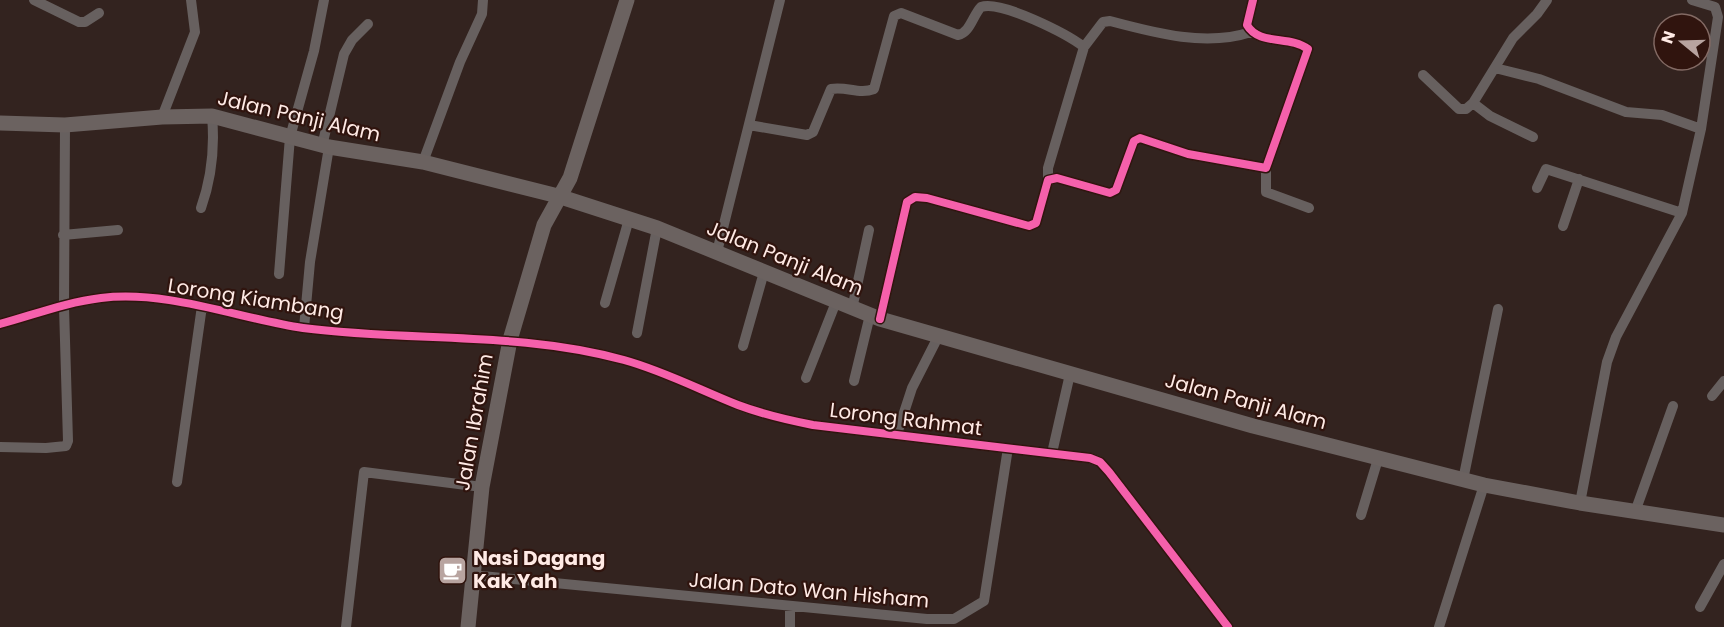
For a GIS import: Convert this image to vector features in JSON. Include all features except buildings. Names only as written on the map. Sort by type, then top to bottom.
[{"type":"main road","name":"Jalan Ibrahim","points":[[468,627],[482,487],[510,340],[544,225],[570,178],[627,0]]},
{"type":"main road","name":"Jalan Panji Alam","points":[[0,123],[65,125],[162,117],[212,116],[326,147],[423,162],[558,196],[657,228],[852,309],[938,337],[1070,374],[1378,459],[1484,485],[1580,503],[1724,525]]},
{"type":"street","points":[[33,0],[79,22],[85,22],[99,13]]},
{"type":"street","points":[[162,117],[195,32],[191,0]]},
{"type":"street","points":[[279,274],[290,137],[314,51],[324,0]]},
{"type":"street","points":[[423,162],[460,62],[482,15],[483,0]]},
{"type":"street","points":[[717,252],[780,0]]},
{"type":"street","points":[[1251,33],[1247,25],[1253,0]]},
{"type":"street","points":[[1423,75],[1459,109],[1466,109],[1473,103],[1513,38],[1537,14],[1546,0]]},
{"type":"street","points":[[1580,503],[1607,362],[1616,337],[1682,213],[1701,129],[1721,17],[1715,7],[1692,0]]},
{"type":"street","points":[[749,125],[807,135],[813,132],[831,89],[840,87],[864,93],[874,89],[894,16],[901,13],[958,35],[964,33],[981,6],[987,2],[996,1],[1016,6],[1055,24],[1084,47]]},
{"type":"street","points":[[854,381],[908,201],[915,197],[927,198],[1029,226],[1036,223],[1048,180],[1048,168],[1084,47],[1096,28],[1110,21],[1166,35],[1227,39],[1251,33],[1301,43],[1308,49],[1266,168],[1266,192],[1309,208]]},
{"type":"street","points":[[304,328],[310,262],[326,147],[344,54],[352,40],[368,24]]},
{"type":"street","points":[[1495,68],[1539,79],[1626,112],[1662,115],[1701,129]]},
{"type":"street","points":[[1473,103],[1490,116],[1533,137]]},
{"type":"street","points":[[201,208],[209,186],[215,149],[212,116]]},
{"type":"street","points":[[0,447],[46,448],[66,446],[68,441],[63,235],[65,125]]},
{"type":"street","points":[[1048,180],[1057,178],[1110,193],[1116,190],[1134,141],[1140,138],[1188,154],[1266,168]]},
{"type":"street","points":[[1537,188],[1546,168],[1682,213]]},
{"type":"street","points":[[1563,226],[1579,179]]},
{"type":"street","points":[[605,303],[629,219]]},
{"type":"street","points":[[637,333],[657,228]]},
{"type":"street","points":[[63,235],[118,230]]},
{"type":"street","points":[[852,309],[869,230]]},
{"type":"street","points":[[743,346],[764,272]]},
{"type":"street","name":"Lorong Kiambang","points":[[0,324],[102,298],[142,298],[202,306],[304,328],[510,340]]},
{"type":"street","points":[[806,378],[836,302]]},
{"type":"street","points":[[177,482],[202,306]]},
{"type":"street","points":[[1463,480],[1498,309]]},
{"type":"street","points":[[897,434],[912,388],[938,337]]},
{"type":"street","name":"Lorong Rahmat","points":[[510,340],[622,359],[658,371],[738,405],[783,418],[1052,453],[1100,462],[1228,627]]},
{"type":"street","points":[[1052,453],[1070,374]]},
{"type":"street","points":[[1712,396],[1724,381]]},
{"type":"street","points":[[1635,512],[1672,406]]},
{"type":"street","name":"Jalan Dato Wan Hisham","points":[[472,575],[790,608],[927,619],[954,619],[984,601],[1008,448]]},
{"type":"street","points":[[1362,515],[1378,459]]},
{"type":"street","points":[[346,627],[364,472],[482,487]]},
{"type":"street","points":[[1439,627],[1484,485]]},
{"type":"street","points":[[1700,607],[1724,564]]},
{"type":"street","points":[[790,608],[790,627]]},
{"type":"cycle path","points":[[880,319],[907,202],[915,197],[927,198],[1029,226],[1036,223],[1048,180],[1057,178],[1110,193],[1116,190],[1134,141],[1140,138],[1188,154],[1266,168],[1308,49],[1293,42],[1259,36],[1252,31],[1247,25],[1253,0]]},
{"type":"cycle path","points":[[0,324],[76,302],[101,298],[152,298],[203,306],[303,328],[545,345],[584,351],[639,364],[747,408],[803,423],[1090,458],[1100,462],[1109,472],[1228,627]]},
{"type":"place","name":"Nasi Dagang Kak Yah","points":[[452,570]]}]
